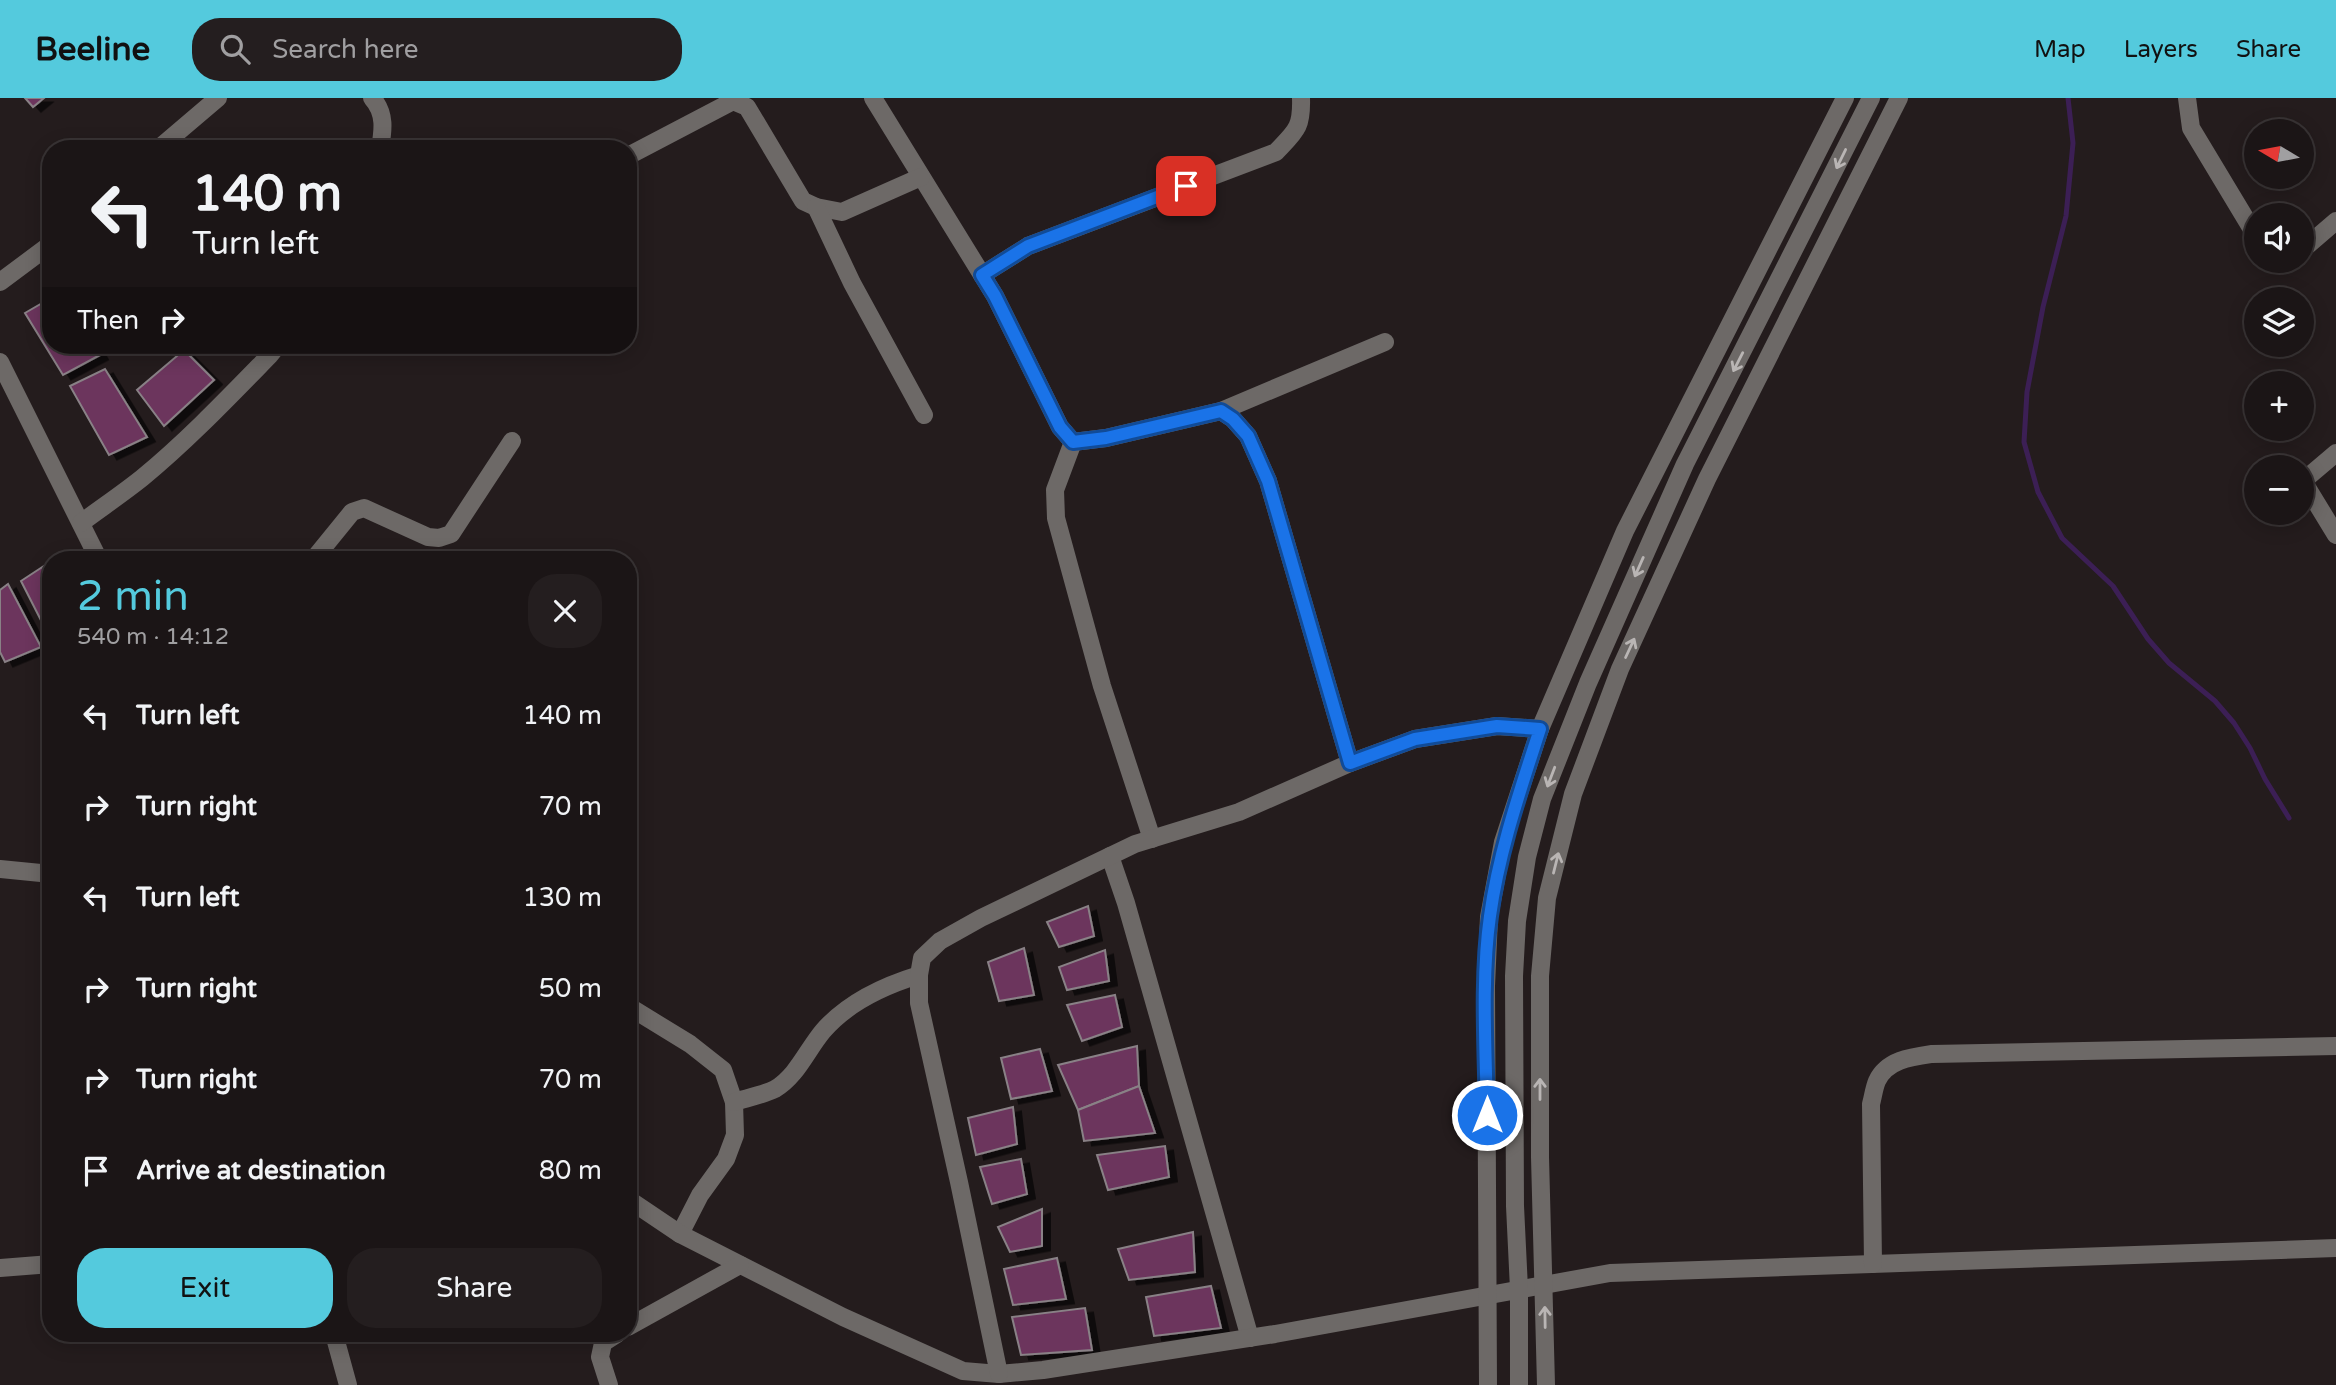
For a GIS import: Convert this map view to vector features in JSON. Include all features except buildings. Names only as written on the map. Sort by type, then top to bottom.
[{"type":"street","points":[[169,140],[218,98]]},
{"type":"street","points":[[372,98],[377,103],[384,126],[382,140]]},
{"type":"street","points":[[873,98],[995,296],[1060,427],[1073,442]]},
{"type":"street","points":[[982,275],[1028,246],[1276,152],[1301,122],[1301,98]]},
{"type":"street","points":[[1488,1385],[1486,986],[1489,917],[1503,842],[1540,729],[1625,531],[1845,98]]},
{"type":"street","points":[[1520,1385],[1515,1206],[1516,934],[1527,858],[1542,799],[1588,683],[1685,464],[1871,98]]},
{"type":"street","points":[[1546,1385],[1540,976],[1547,898],[1573,794],[1620,668],[1707,478],[1899,98]]},
{"type":"street","points":[[2188,98],[2191,128],[2244,216]]},
{"type":"street","points":[[637,151],[733,101],[747,107],[803,201],[816,207],[842,212],[921,177]]},
{"type":"street","points":[[816,207],[852,283],[924,415]]},
{"type":"street","points":[[2314,240],[2336,221]]},
{"type":"street","points":[[0,282],[42,251]]},
{"type":"street","points":[[1073,442],[1106,438],[1221,411],[1385,341]]},
{"type":"street","points":[[81,523],[141,479],[172,452],[271,354]]},
{"type":"street","points":[[0,362],[95,551]]},
{"type":"street","points":[[1221,411],[1233,419],[1248,436],[1268,481],[1350,763]]},
{"type":"street","points":[[320,551],[352,512],[363,508],[428,537],[439,538],[452,534],[512,441]]},
{"type":"street","points":[[1073,442],[1055,490],[1056,517],[1102,686],[1152,839]]},
{"type":"street","points":[[2336,453],[2302,481],[2336,535]]},
{"type":"street","points":[[999,1374],[919,1003],[922,958],[940,941],[981,918],[1110,856],[1152,839],[1239,812],[1350,763],[1415,739],[1497,726],[1540,729]]},
{"type":"street","points":[[1110,856],[1126,903],[1250,1338]]},
{"type":"street","points":[[0,869],[42,873]]},
{"type":"street","points":[[734,1102],[774,1089],[791,1076],[823,1031],[850,1005],[892,983],[919,975]]},
{"type":"street","points":[[637,1012],[690,1044],[723,1070],[734,1102],[735,1135],[726,1159],[701,1195],[680,1234]]},
{"type":"street","points":[[1873,1264],[1871,1104],[1877,1080],[1903,1058],[1932,1054],[2336,1045]]},
{"type":"street","points":[[637,1205],[680,1234],[964,1378],[1043,1370],[1250,1338],[1610,1273],[2336,1248]]},
{"type":"street","points":[[0,1268],[42,1265]]},
{"type":"street","points":[[637,1322],[740,1265]]},
{"type":"street","points":[[336,1342],[348,1385]]},
{"type":"street","points":[[605,1342],[600,1357],[609,1385]]},
{"type":"waterway","points":[[2068,98],[2073,143],[2066,216],[2043,307],[2027,392],[2024,442],[2038,492],[2062,538],[2113,586],[2148,639],[2169,663],[2215,701],[2234,723],[2289,818]]},
{"type":"route","points":[[1186,186],[1028,246],[982,275],[1060,427],[1073,442],[1106,438],[1221,411],[1233,419],[1248,436],[1268,481],[1350,763],[1415,739],[1497,726],[1540,729],[1503,842],[1489,917],[1486,986],[1487,1115]]}]
